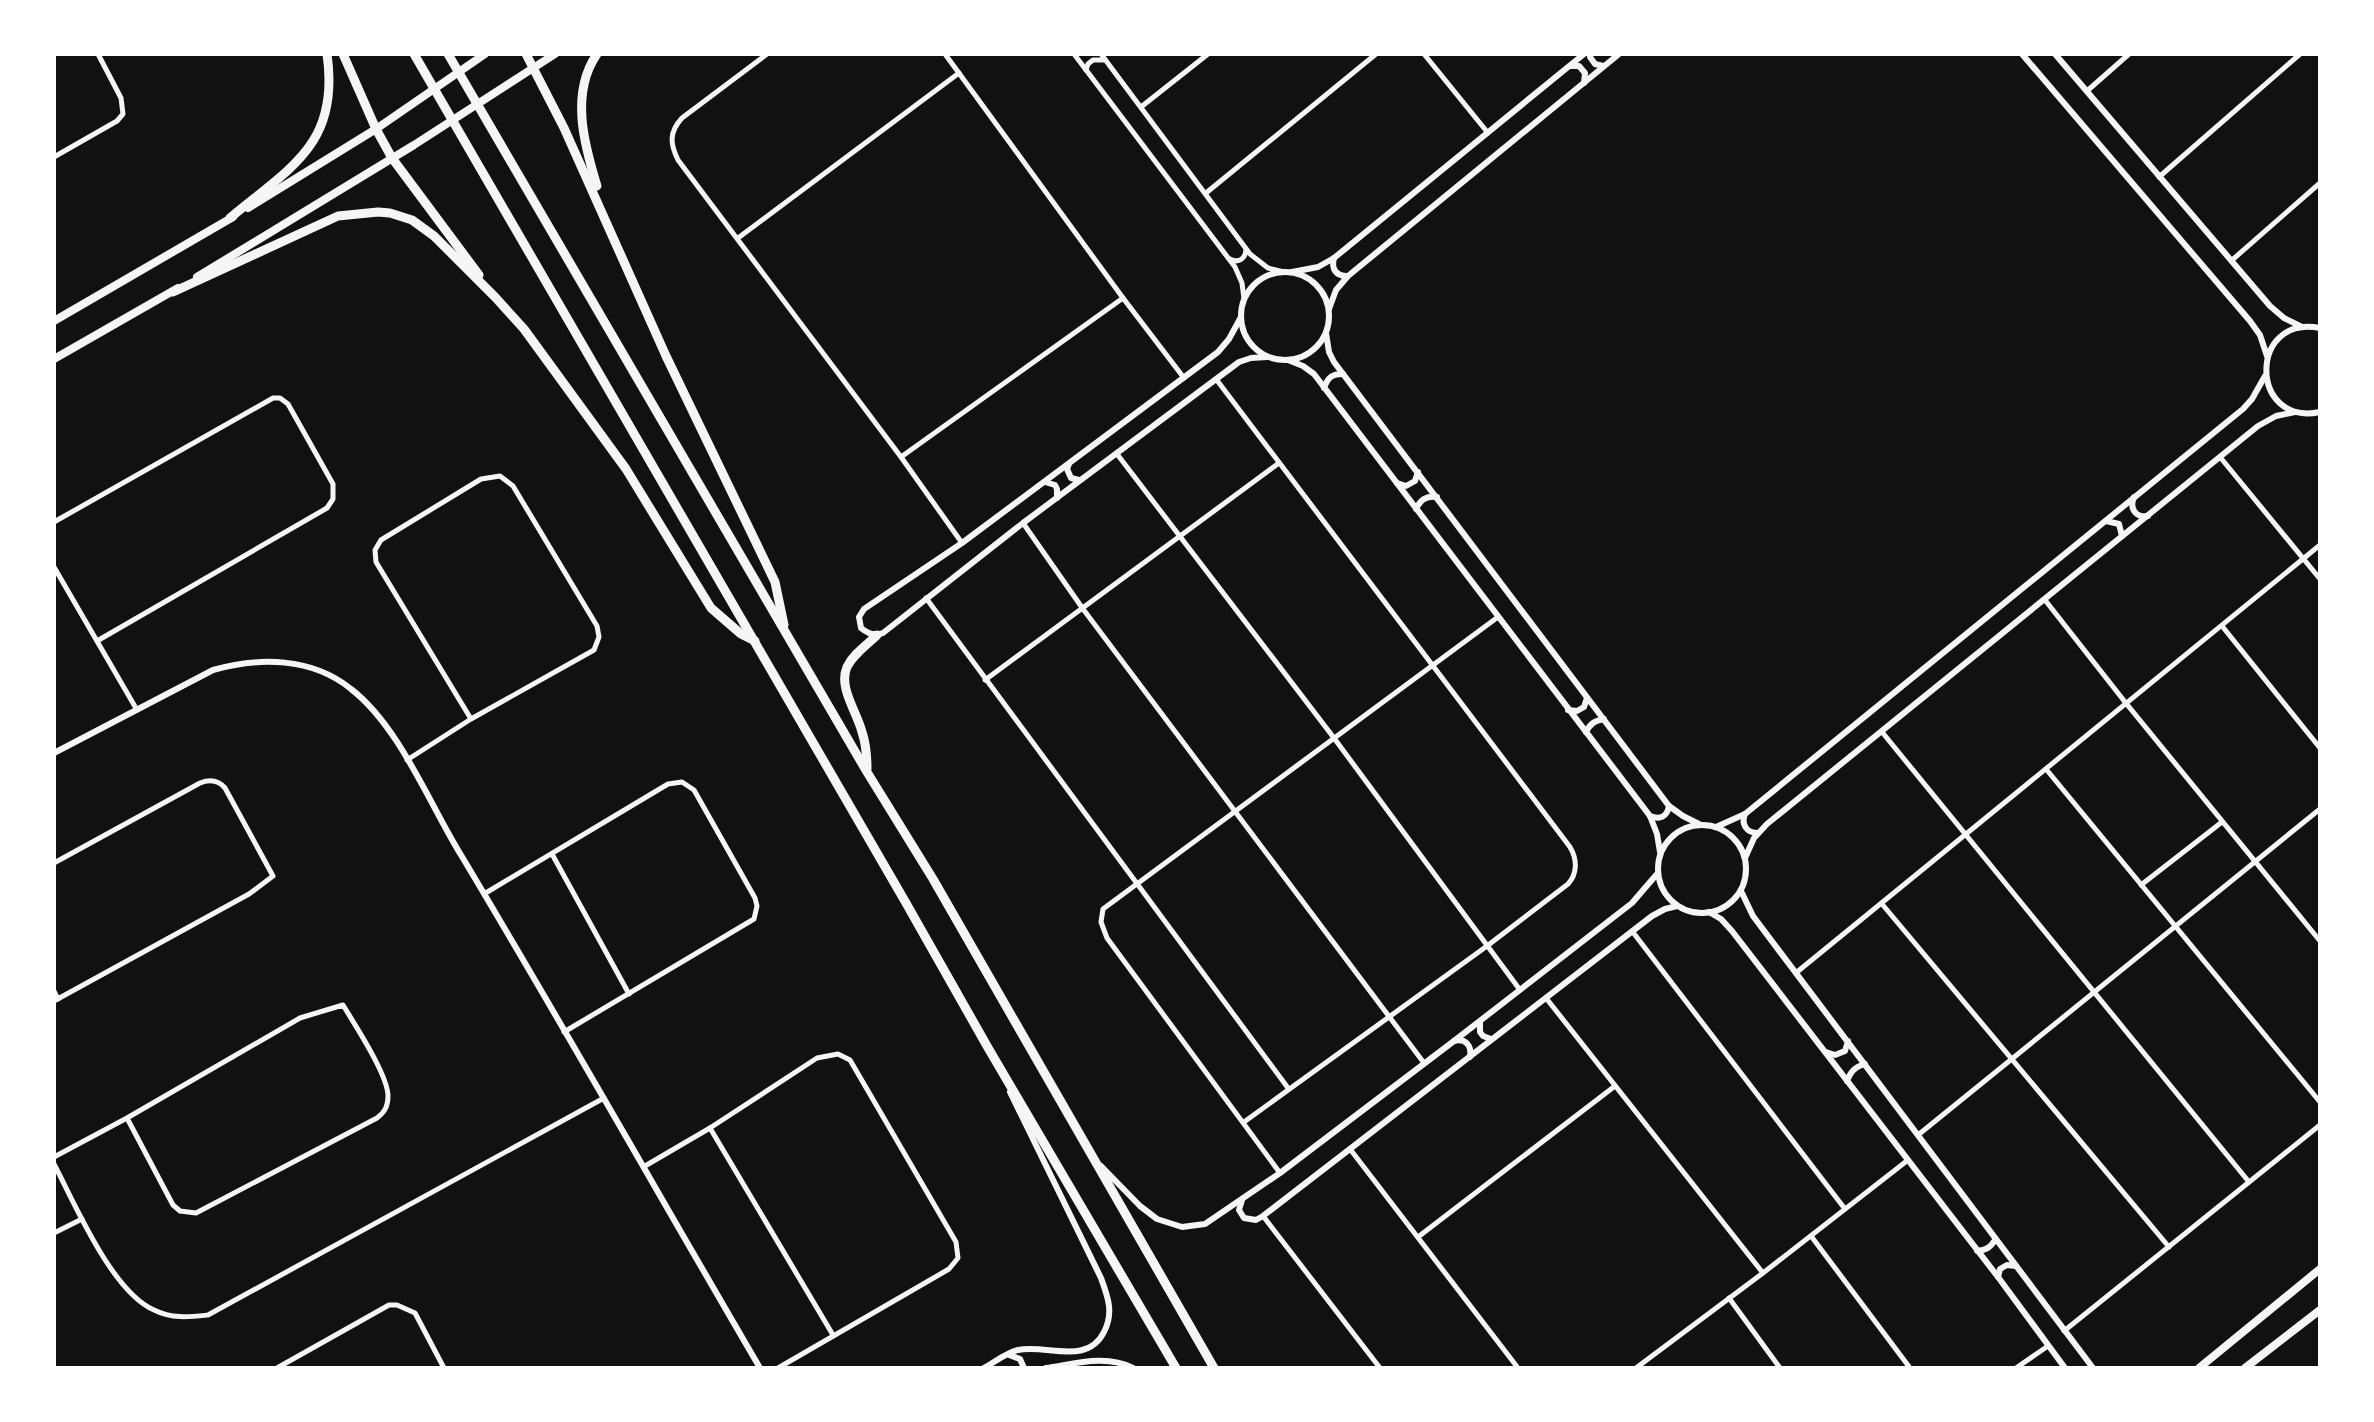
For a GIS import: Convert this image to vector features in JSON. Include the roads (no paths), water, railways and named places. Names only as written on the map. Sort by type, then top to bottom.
[{"type":"highway","points":[[230,218],[298,160],[317,136],[324,123],[330,94],[327,54]]},
{"type":"highway","points":[[343,54],[392,158],[495,297]]},
{"type":"highway","points":[[414,54],[1158,1337],[1173,1368]]},
{"type":"highway","points":[[448,54],[867,772],[933,879],[1214,1368]]},
{"type":"highway","points":[[526,54],[564,128],[666,356],[775,582],[784,628]]},
{"type":"highway","points":[[597,54],[585,82],[582,116],[591,164],[607,220]]},
{"type":"highway","points":[[173,292],[319,223],[353,213],[378,212],[402,216],[423,226],[524,329],[626,469],[711,608],[741,634],[755,641]]},
{"type":"highway","points":[[867,772],[864,736],[844,678],[848,665],[877,635]]},
{"type":"main road","points":[[54,321],[376,129],[485,54]]},
{"type":"main road","points":[[54,359],[173,292],[414,145],[555,54]]},
{"type":"main road","points":[[2199,1368],[2320,1269]]},
{"type":"main road","points":[[2245,1368],[2320,1310]]},
{"type":"street","points":[[54,157],[122,116],[121,98],[98,54]]},
{"type":"street","points":[[767,54],[682,118],[673,131],[672,144],[678,160],[962,543]]},
{"type":"street","points":[[945,54],[1184,378]]},
{"type":"street","points":[[1074,54],[1229,259],[1240,277],[1244,299],[1241,317],[1223,347],[1184,378],[962,543],[861,612],[861,628],[877,635],[1242,361],[1255,357],[1288,360],[1310,370],[1650,816],[1660,852],[1657,874],[1632,903],[1280,1173],[1205,1224],[1175,1226],[1157,1219],[1140,1206],[1093,1157]]},
{"type":"street","points":[[1101,54],[1246,249],[1258,262],[1284,272],[1318,267],[1334,258],[1587,54],[1595,64],[1604,66]]},
{"type":"street","points":[[1141,107],[1208,54]]},
{"type":"street","points":[[1206,193],[1376,54]]},
{"type":"street","points":[[1424,54],[1488,133]]},
{"type":"street","points":[[1619,54],[1348,276],[1336,290],[1329,309],[1326,333],[1329,352],[1343,374],[1669,806],[1683,816],[1699,824],[1716,827],[1735,839],[1745,858],[1746,872],[1741,891],[1724,907],[1709,912],[1693,912],[1677,906],[1662,889],[1657,874]]},
{"type":"street","points":[[2022,54],[2250,321],[2260,335],[2267,356],[2265,376],[2269,388],[2275,398],[2295,412]]},
{"type":"street","points":[[2055,54],[2276,312],[2302,327]]},
{"type":"street","points":[[2087,91],[2129,54]]},
{"type":"street","points":[[2159,177],[2300,54]]},
{"type":"street","points":[[1086,70],[1093,60],[1105,60]]},
{"type":"street","points":[[1570,66],[1579,66],[1585,73],[1584,83]]},
{"type":"street","points":[[738,238],[959,73]]},
{"type":"street","points":[[2231,261],[2320,183]]},
{"type":"street","points":[[1229,259],[1241,260],[1246,255],[1246,249]]},
{"type":"street","points":[[1334,258],[1332,265],[1335,272],[1348,276]]},
{"type":"street","points":[[1244,299],[1260,280],[1284,272]]},
{"type":"street","points":[[1292,272],[1316,284],[1329,309]]},
{"type":"street","points":[[901,457],[1123,298]]},
{"type":"street","points":[[1241,317],[1246,337],[1255,349],[1267,357]]},
{"type":"street","points":[[2267,356],[2281,337],[2291,330],[2320,328]]},
{"type":"street","points":[[1288,360],[1311,352],[1326,333]]},
{"type":"street","points":[[1324,388],[1327,379],[1334,374],[1343,374]]},
{"type":"street","points":[[1716,827],[1745,814],[2243,409],[2265,376]]},
{"type":"street","points":[[1216,379],[1570,847],[1575,863],[1574,875],[1568,884],[1244,1122]]},
{"type":"street","points":[[54,522],[273,398],[280,398],[288,404],[333,484],[333,499],[327,508],[97,641]]},
{"type":"street","points":[[1745,858],[1758,833],[2263,423],[2295,412],[2319,414]]},
{"type":"street","points":[[1117,454],[1334,738],[1520,990]]},
{"type":"street","points":[[2220,457],[2320,579]]},
{"type":"street","points":[[985,680],[1279,463]]},
{"type":"street","points":[[1069,464],[1067,469],[1071,478],[1081,481]]},
{"type":"street","points":[[1397,483],[1406,486],[1415,481],[1418,472]]},
{"type":"street","points":[[407,760],[471,719],[594,650],[599,637],[597,626],[513,486],[500,476],[481,479],[381,540],[375,550],[376,562],[471,719]]},
{"type":"street","points":[[1044,482],[1055,485],[1057,498]]},
{"type":"street","points":[[1416,509],[1420,501],[1437,497]]},
{"type":"street","points":[[2134,497],[2134,512],[2148,516]]},
{"type":"street","points":[[2106,521],[2119,524],[2122,536]]},
{"type":"street","points":[[1023,523],[1083,609],[1424,1063]]},
{"type":"street","points":[[1797,972],[2320,545]]},
{"type":"street","points":[[54,567],[137,710]]},
{"type":"street","points":[[926,598],[1288,1088]]},
{"type":"street","points":[[2045,600],[2320,941]]},
{"type":"street","points":[[1280,1173],[1107,938],[1101,913],[1136,883],[1498,617]]},
{"type":"street","points":[[2222,626],[2320,748]]},
{"type":"street","points":[[54,753],[213,670],[234,664],[299,664],[334,677],[365,700],[407,760],[760,1368]]},
{"type":"street","points":[[1568,710],[1577,711],[1584,707],[1587,698]]},
{"type":"street","points":[[1586,733],[1589,725],[1604,719]]},
{"type":"street","points":[[1882,732],[2249,1182]]},
{"type":"street","points":[[2046,769],[2320,1102]]},
{"type":"street","points":[[54,863],[200,783],[210,781],[220,783],[225,788],[273,876],[249,894],[56,1000],[54,991]]},
{"type":"street","points":[[484,894],[664,786],[682,782],[694,790],[755,898],[756,915],[747,925],[564,1032]]},
{"type":"street","points":[[1650,816],[1656,819],[1663,817],[1669,806]]},
{"type":"street","points":[[1918,1135],[2320,809]]},
{"type":"street","points":[[1745,814],[1745,828],[1758,833]]},
{"type":"street","points":[[2141,885],[2222,822]]},
{"type":"street","points":[[1660,852],[1675,833],[1699,824]]},
{"type":"street","points":[[552,854],[629,994]]},
{"type":"street","points":[[1741,891],[1750,912],[2093,1368]]},
{"type":"street","points":[[1882,904],[2169,1247]]},
{"type":"street","points":[[1242,1200],[1239,1210],[1244,1218],[1256,1220],[1263,1216],[1632,931],[1660,911],[1677,906]]},
{"type":"street","points":[[1709,912],[1728,925],[2065,1368]]},
{"type":"street","points":[[1632,931],[1845,1209]]},
{"type":"street","points":[[1546,998],[1763,1273]]},
{"type":"street","points":[[54,1157],[300,1018],[343,1005],[384,1078],[388,1092],[386,1108],[377,1118],[196,1213],[180,1211],[173,1205],[127,1118]]},
{"type":"street","points":[[1482,1019],[1480,1032],[1493,1039]]},
{"type":"street","points":[[1454,1041],[1467,1043],[1470,1057]]},
{"type":"street","points":[[1826,1052],[1835,1055],[1845,1051],[1848,1041]]},
{"type":"street","points":[[984,1368],[1024,1350],[1085,1350],[1103,1335],[1110,1311],[1101,1278],[987,1046]]},
{"type":"street","points":[[645,1166],[817,1058],[833,1054],[850,1060],[956,1242],[959,1254],[949,1269],[778,1368]]},
{"type":"street","points":[[1847,1081],[1850,1073],[1865,1064]]},
{"type":"street","points":[[1418,1237],[1615,1086]]},
{"type":"street","points":[[54,1164],[109,1265],[135,1300],[155,1311],[181,1318],[208,1315],[604,1098]]},
{"type":"street","points":[[2064,1331],[2320,1125]]},
{"type":"street","points":[[710,1128],[833,1335]]},
{"type":"street","points":[[1350,1148],[1518,1368]]},
{"type":"street","points":[[1636,1368],[1908,1160]]},
{"type":"street","points":[[1263,1216],[1380,1368]]},
{"type":"street","points":[[54,1233],[82,1219]]},
{"type":"street","points":[[1811,1236],[1910,1368]]},
{"type":"street","points":[[1977,1251],[1985,1251],[1995,1240]]},
{"type":"street","points":[[1998,1277],[2000,1269],[2007,1265],[2016,1266]]},
{"type":"street","points":[[1729,1298],[1780,1368]]},
{"type":"street","points":[[277,1368],[389,1305],[397,1305],[415,1313],[444,1368]]},
{"type":"street","points":[[2016,1368],[2048,1346]]},
{"type":"street","points":[[1006,1356],[1018,1357],[1024,1368]]},
{"type":"street","points":[[1046,1368],[1101,1361],[1118,1362],[1133,1368]]},
{"type":"street","points":[[1644,1362],[1649,1368]]}]
